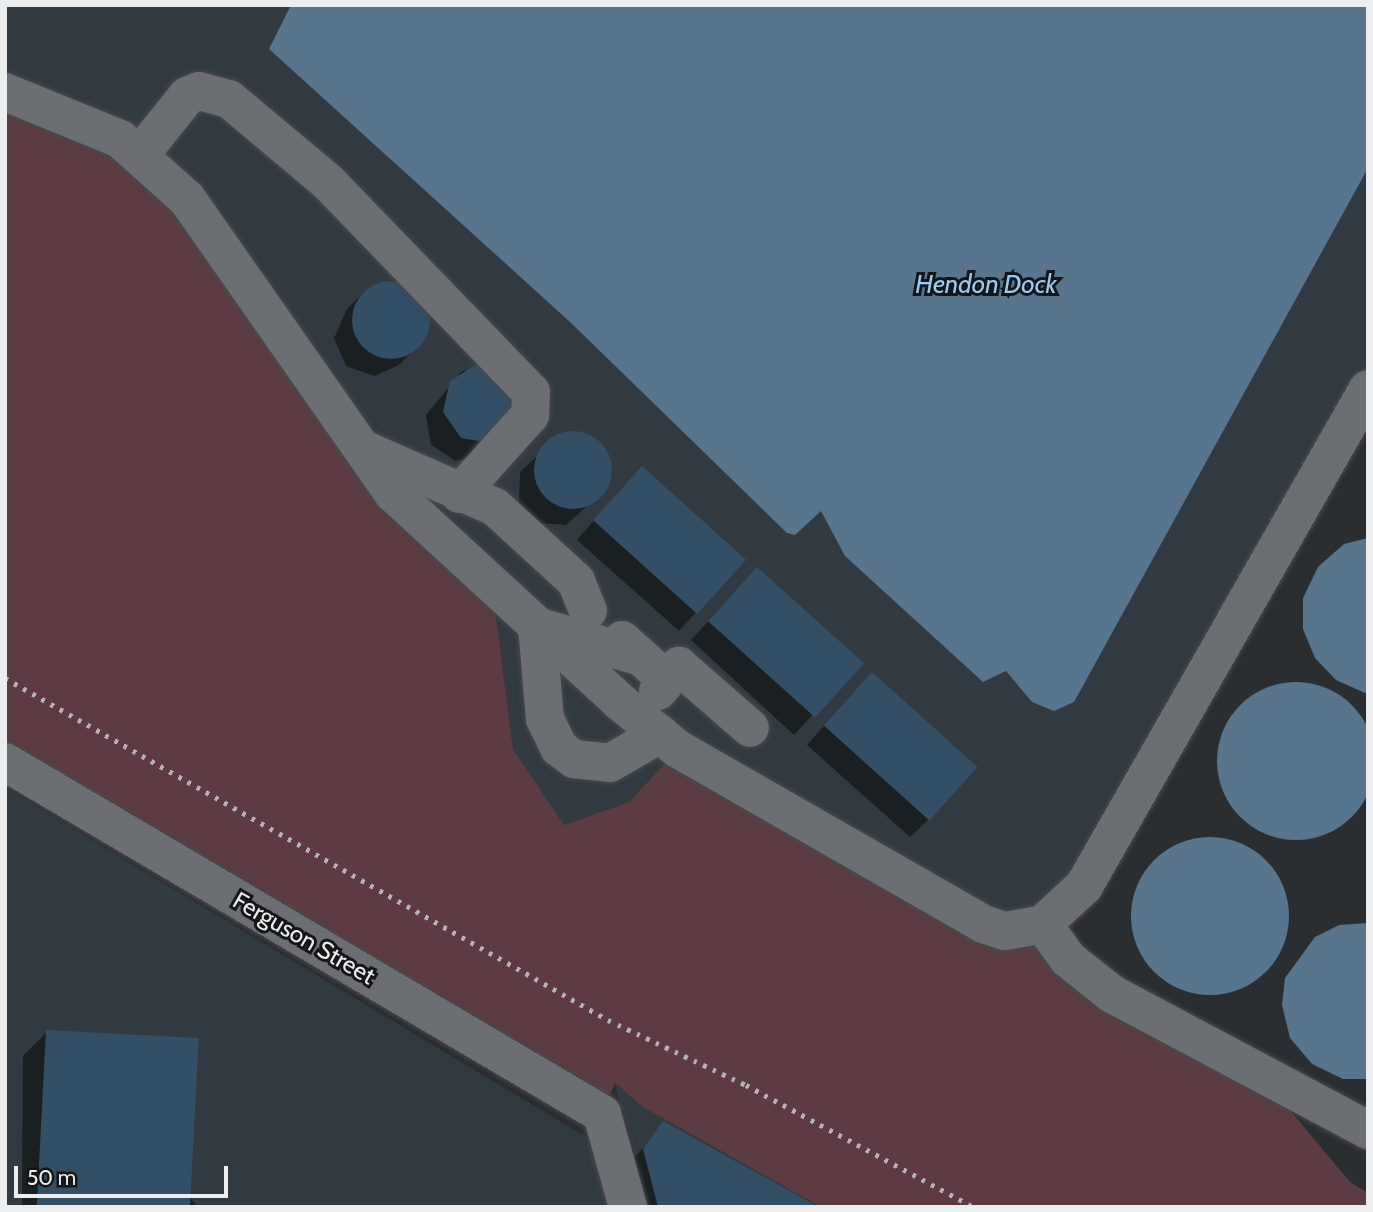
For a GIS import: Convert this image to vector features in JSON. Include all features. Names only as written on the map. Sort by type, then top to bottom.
[{"type":"lane","points":[[139,156],[187,96],[199,91],[229,99],[328,182],[531,392],[530,415],[462,496]]},
{"type":"lane","points":[[5,92],[120,139],[194,208],[393,493],[648,725],[982,925],[1005,931],[1043,924],[1083,886],[1368,390]]},
{"type":"lane","points":[[361,447],[462,496],[478,526],[559,600],[588,611],[657,674],[741,738]]},
{"type":"lane","points":[[537,626],[657,674]]},
{"type":"lane","points":[[537,626],[545,719],[559,748],[583,762],[610,762],[648,725],[657,674]]},
{"type":"lane","name":"Ferguson Street","points":[[5,762],[602,1114],[628,1207]]},
{"type":"lane","points":[[1043,924],[1068,959],[1112,994],[1368,1130]]},
{"type":"shaded area","points":[[5,5],[1368,5],[1368,389],[1084,886],[1022,929],[678,749],[629,802],[564,825],[513,749],[492,586],[5,92]]},
{"type":"shaded area","points":[[5,92],[120,139],[492,586],[513,749],[564,825],[629,802],[678,749],[1022,929],[1258,1072],[1350,1182],[1368,1193],[1368,1207],[821,1207],[643,1107],[615,1083],[602,1114],[5,762]]},
{"type":"shaded area","points":[[5,788],[641,1170],[614,1082],[643,1107],[824,1207],[5,1207]]},
{"type":"water","name":"Hendon Dock","points":[[291,5],[1368,5],[1368,168],[1074,702],[1054,711],[1032,702],[1006,671],[983,682],[845,556],[821,511],[795,535],[787,533],[569,321],[269,49]]},
{"type":"water","points":[[1368,538],[1368,693],[1365,693],[1336,680],[1315,658],[1303,629],[1303,598],[1318,567],[1344,544]]},
{"type":"water","points":[[1296,682],[1326,688],[1352,705],[1369,731],[1375,761],[1369,791],[1352,817],[1326,834],[1296,840],[1266,834],[1240,817],[1223,791],[1217,761],[1223,731],[1240,705],[1266,688]]},
{"type":"water","points":[[1210,837],[1240,843],[1266,860],[1283,886],[1289,916],[1283,946],[1266,972],[1240,989],[1210,995],[1180,989],[1154,972],[1137,946],[1131,916],[1137,886],[1154,860],[1180,843]]},
{"type":"water","points":[[1368,923],[1368,1079],[1343,1079],[1312,1064],[1290,1038],[1282,1005],[1285,978],[1315,937],[1339,925]]},
{"type":"building","points":[[391,281],[406,284],[418,293],[427,305],[430,320],[427,335],[418,347],[406,356],[391,359],[376,356],[364,347],[355,335],[352,320],[355,305],[364,293],[376,284]]},
{"type":"building","points":[[477,364],[493,365],[522,398],[491,443],[461,438],[443,412],[450,381]]},
{"type":"building","points":[[565,431],[581,431],[595,437],[606,448],[612,462],[612,478],[606,492],[595,503],[581,509],[565,509],[551,503],[540,492],[534,478],[534,462],[540,448],[551,437]]},
{"type":"building","points":[[642,466],[746,560],[697,614],[593,520]]},
{"type":"building","points":[[757,567],[864,663],[815,718],[708,621]]},
{"type":"building","points":[[872,672],[978,767],[929,821],[824,726]]},
{"type":"building","points":[[46,1030],[199,1038],[190,1207],[37,1207]]},
{"type":"building","points":[[663,1121],[819,1207],[658,1207],[643,1149]]},
{"type":"railway","points":[[5,678],[608,1020],[746,1085],[974,1207]]}]
